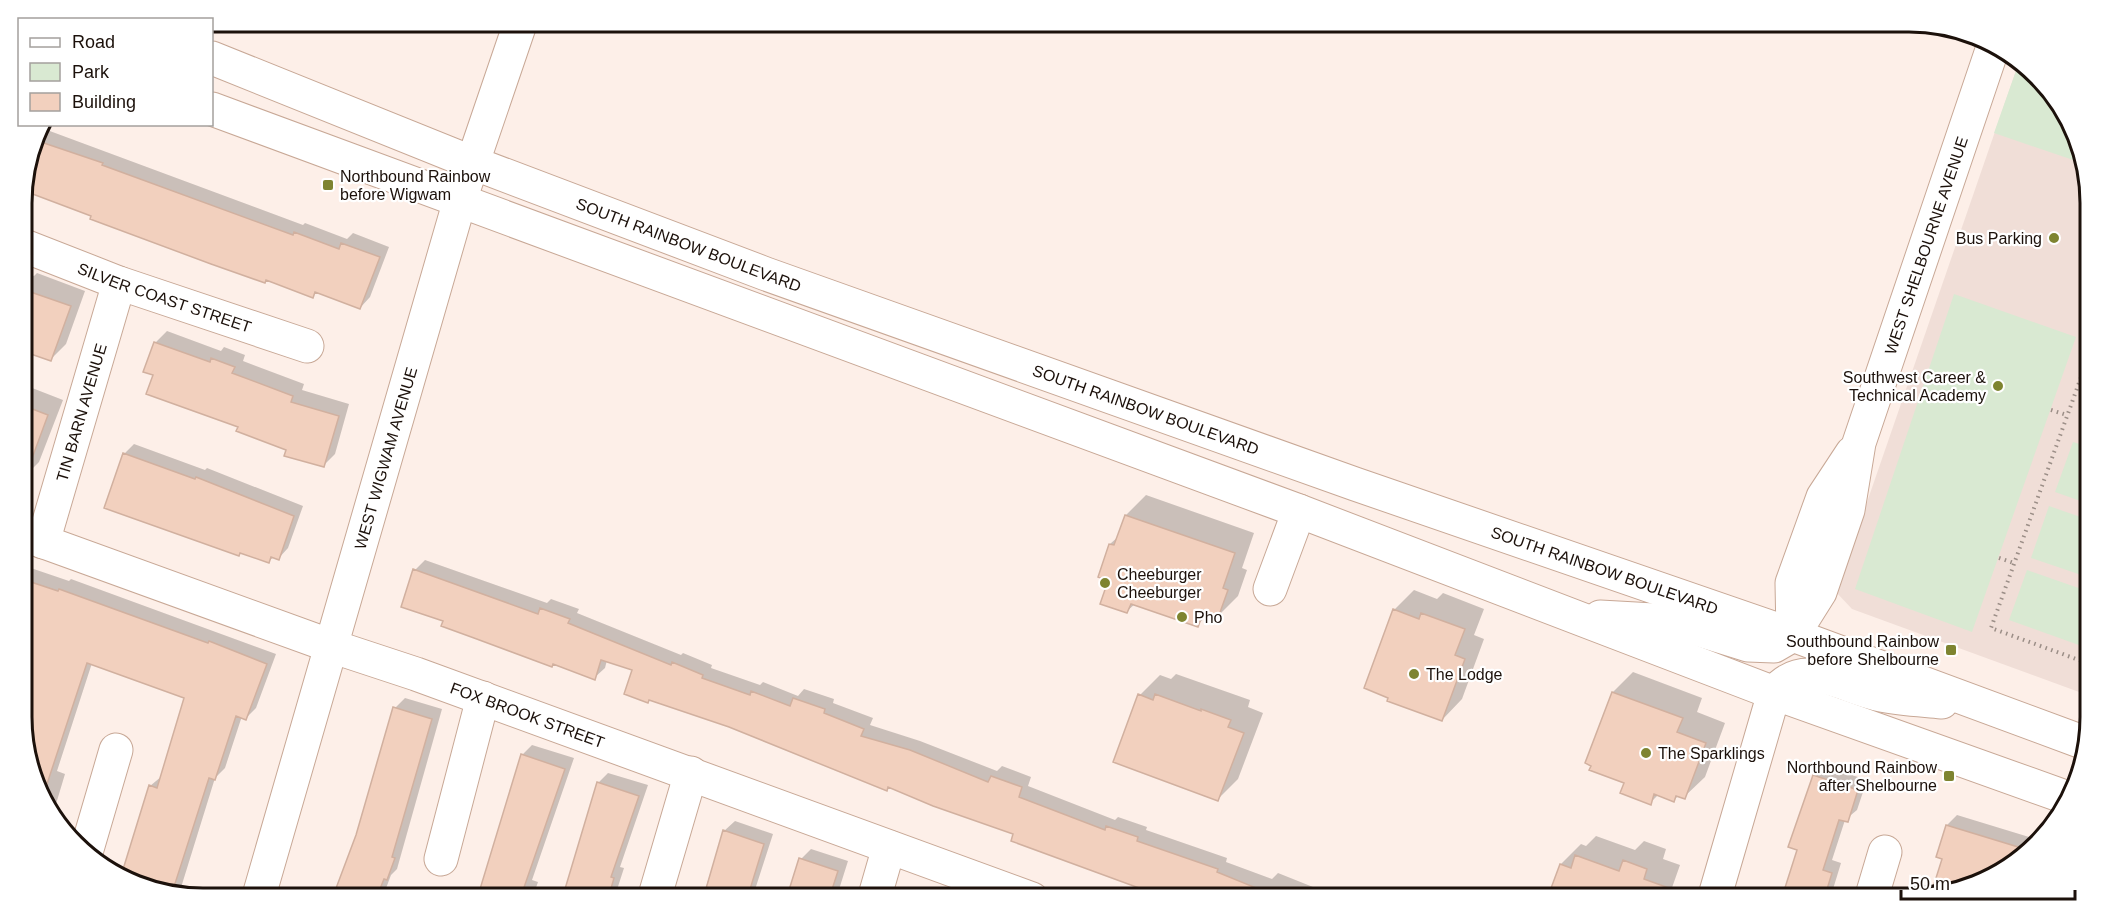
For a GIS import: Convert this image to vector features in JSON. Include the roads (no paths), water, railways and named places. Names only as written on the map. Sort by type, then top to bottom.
[{"type":"main road","name":"WEST WIGWAM AVENUE","points":[[261,888],[460,200],[517,32]]},
{"type":"main road","name":"WEST SHELBOURNE AVENUE","points":[[1793,635],[1820,592],[1848,510],[1859,443],[1991,53]]},
{"type":"main road","name":"SOUTH RAINBOW BOULEVARD","points":[[213,58],[472,163],[766,274],[1355,484],[1793,635],[2077,740]]},
{"type":"main road","points":[[213,108],[1299,511],[1774,693],[2060,795]]},
{"type":"main road","name":"SILVER COAST STREET","points":[[32,249],[119,283],[307,346]]},
{"type":"main road","name":"TIN BARN AVENUE","points":[[33,538],[119,283]]},
{"type":"main road","points":[[912,368],[1003,376],[1080,404],[1086,404],[1104,395]]},
{"type":"main road","points":[[1132,449],[1158,441],[1185,442],[1240,461],[1355,484]]},
{"type":"main road","points":[[1270,589],[1299,511]]},
{"type":"main road","name":"FOX BROOK STREET","points":[[33,538],[691,773],[1002,888]]},
{"type":"main road","points":[[1568,615],[1671,621],[1734,642],[1763,647],[1774,646],[1793,635]]},
{"type":"main road","points":[[1717,888],[1774,693],[1790,678],[1816,675],[1880,695],[1991,707]]},
{"type":"main road","points":[[441,859],[483,698]]},
{"type":"main road","points":[[89,844],[116,750]]},
{"type":"main road","points":[[657,888],[691,773]]},
{"type":"main road","points":[[877,888],[889,847]]},
{"type":"main road","points":[[1874,888],[1885,852]]},
{"type":"place","name":"Northbound Rainbow before Wigwam","points":[[328,185]]},
{"type":"place","name":"Bus Parking","points":[[2054,238]]},
{"type":"place","name":"Southwest Career & Technical Academy","points":[[1998,386]]},
{"type":"place","name":"Cheeburger Cheeburger","points":[[1105,583]]},
{"type":"place","name":"Pho","points":[[1182,617]]},
{"type":"place","name":"Southbound Rainbow before Shelbourne","points":[[1951,650]]},
{"type":"place","name":"The Lodge","points":[[1414,674]]},
{"type":"place","name":"The Sparklings","points":[[1646,753]]},
{"type":"place","name":"Northbound Rainbow after Shelbourne","points":[[1949,776]]}]
